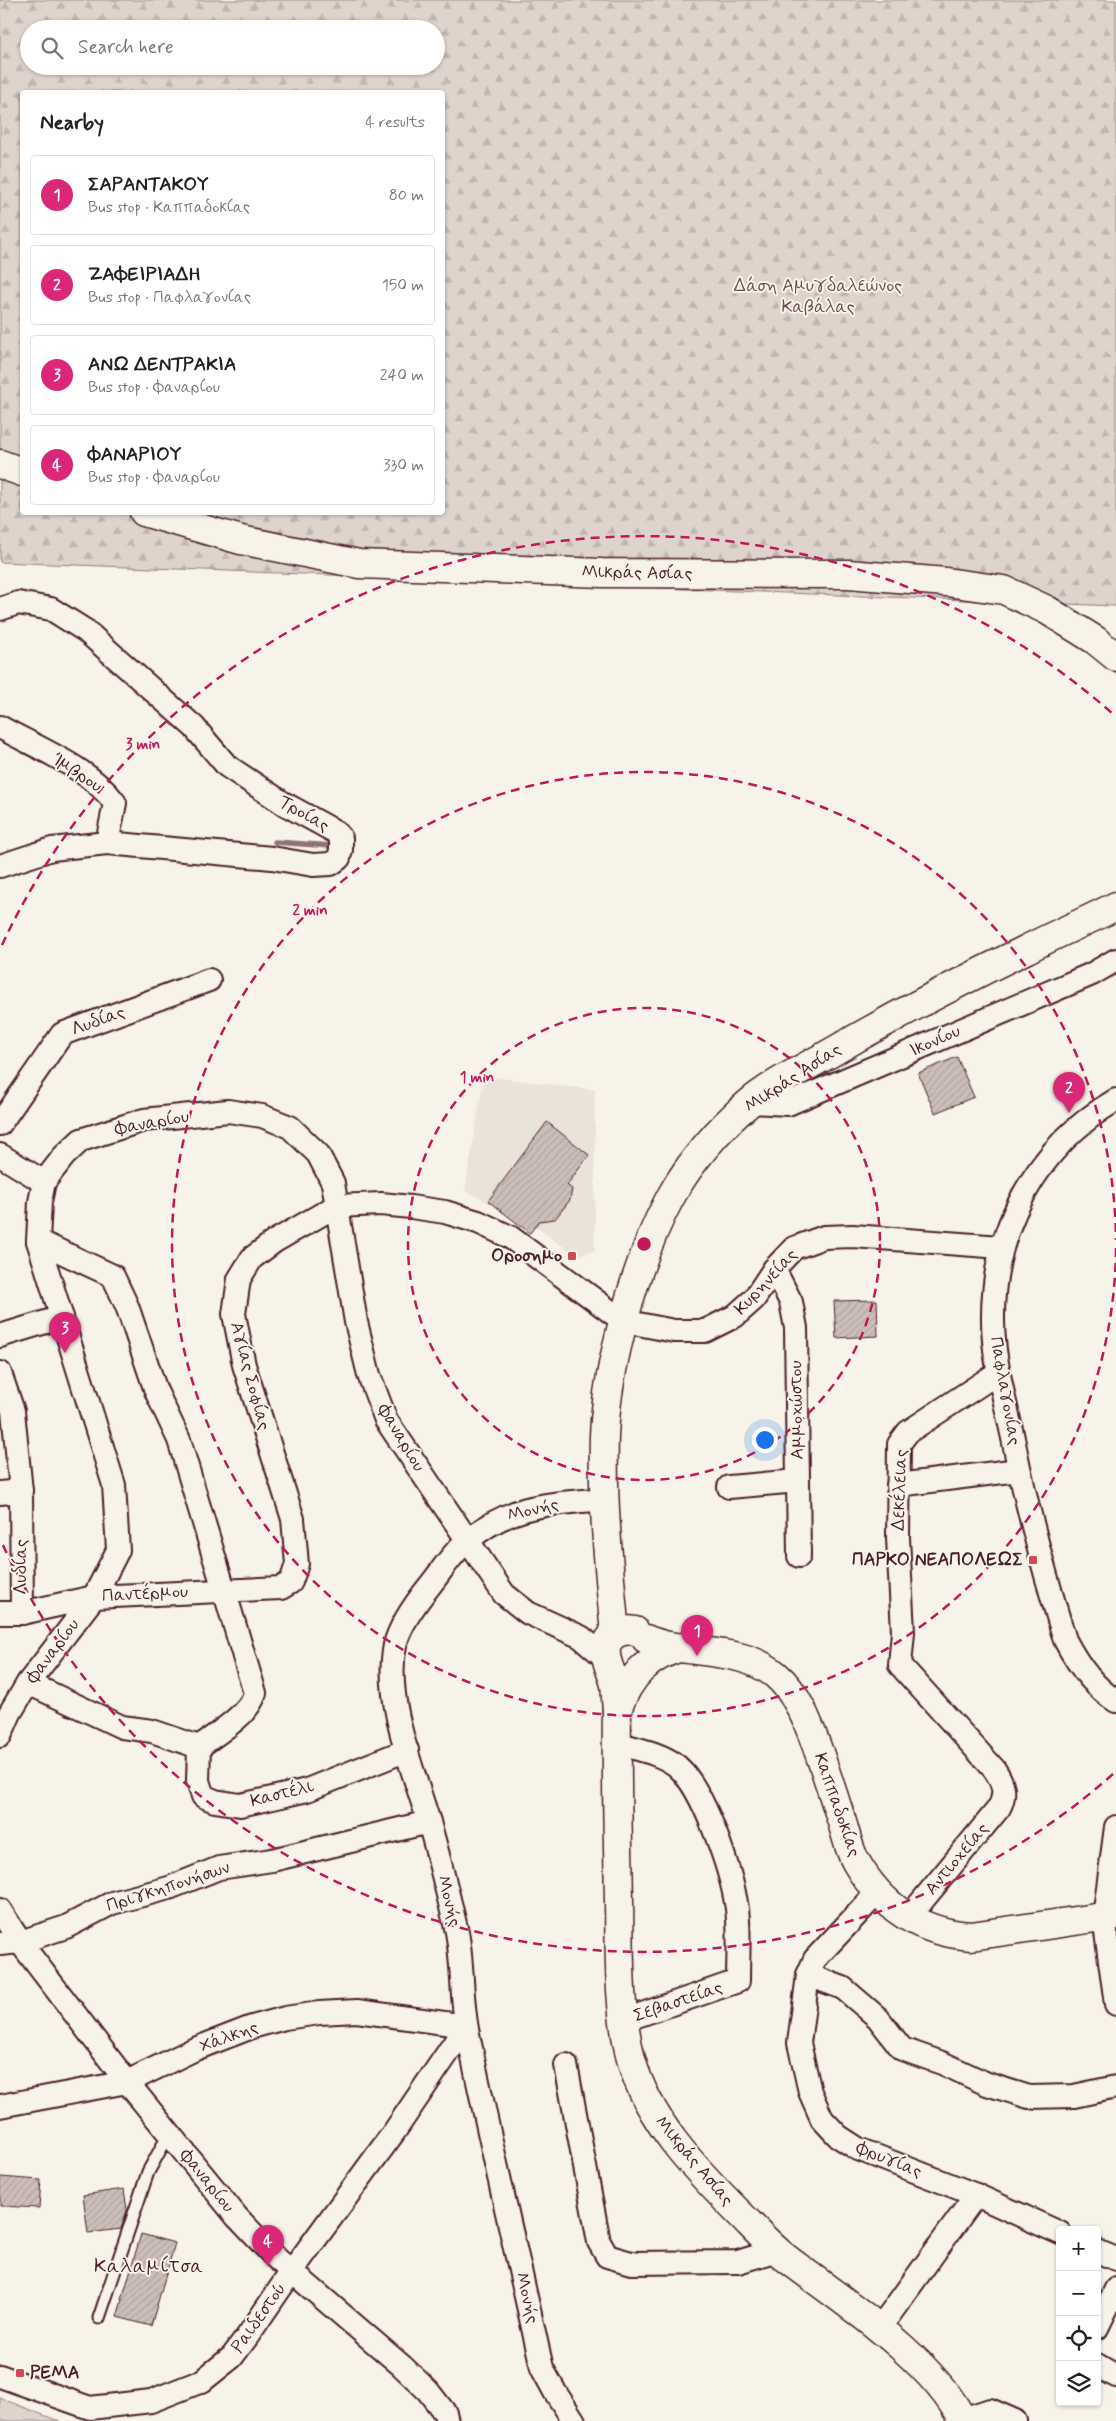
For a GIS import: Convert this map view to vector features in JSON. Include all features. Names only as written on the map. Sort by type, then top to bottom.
[{"type":"street","points":[[0,464],[20,471]]},
{"type":"street","name":"Μικράς Ασίας","points":[[154,515],[240,540],[359,564],[611,573],[848,574],[946,582],[1004,590],[1047,610],[1095,640],[1116,657]]},
{"type":"street","name":"Τροίας","points":[[0,609],[18,603],[51,609],[86,631],[194,727],[227,766],[284,803],[336,832],[341,838],[339,858],[331,864],[313,865],[272,858],[107,843],[52,849],[0,866]]},
{"type":"street","name":"Ίμβρου","points":[[0,727],[86,775],[105,789],[115,802],[107,843]]},
{"type":"street","name":"Μικράς Ασίας","points":[[963,2420],[944,2389],[879,2329],[776,2250],[710,2184],[675,2144],[654,2114],[631,2058],[620,1968],[617,1710],[615,1686],[625,1621],[617,1608],[610,1586],[604,1435],[608,1399],[623,1321],[648,1245],[670,1197],[713,1139],[750,1102],[865,1034],[1025,949],[1116,906]]},
{"type":"street","name":"Ικονίου","points":[[750,1102],[788,1104],[1092,974],[1116,960]]},
{"type":"street","name":"Λυδίας","points":[[0,1124],[62,1034],[209,980]]},
{"type":"street","name":"Παφλαγονίας","points":[[1116,1100],[1079,1124],[1041,1166],[1023,1194],[1001,1247],[995,1281],[993,1321],[999,1372],[1020,1470],[1065,1640],[1077,1661],[1107,1696],[1116,1701]]},
{"type":"street","name":"Φαναρίου","points":[[0,1736],[10,1713],[28,1683],[94,1597],[118,1550],[114,1485],[38,1241],[40,1202],[44,1182],[64,1156],[81,1140],[144,1120],[228,1111],[262,1116],[290,1127],[318,1154],[329,1171],[333,1183],[356,1322],[369,1375],[386,1420],[466,1541],[504,1594],[528,1613],[558,1627],[581,1637],[622,1646]]},
{"type":"street","points":[[0,1155],[44,1182]]},
{"type":"street","name":"Αγίας Σοφίας","points":[[290,1582],[297,1564],[293,1519],[244,1365],[234,1314],[240,1279],[252,1258],[275,1241],[336,1206],[382,1204],[445,1212],[478,1222],[510,1237],[623,1321]]},
{"type":"street","name":"Κυρηνείας","points":[[623,1321],[674,1331],[705,1331],[735,1316],[754,1299],[774,1269],[794,1248],[824,1237],[853,1236],[1001,1247]]},
{"type":"street","points":[[28,1683],[122,1727],[152,1731],[199,1747],[246,1709],[255,1693],[179,1440],[156,1391],[127,1306],[113,1276],[38,1241]]},
{"type":"street","name":"Αμμοχώστου","points":[[774,1269],[791,1302],[796,1328],[799,1556]]},
{"type":"street","points":[[0,1336],[62,1318]]},
{"type":"street","name":"Δεκέλειας","points":[[999,1372],[908,1432],[900,1444],[898,1538],[903,1632],[900,1665],[994,1769],[1003,1782],[1004,1800]]},
{"type":"street","name":"Λυδίας","points":[[0,1373],[13,1411],[10,1492],[11,1613]]},
{"type":"street","points":[[898,1485],[1020,1470]]},
{"type":"street","points":[[729,1487],[798,1481]]},
{"type":"street","name":"Μονής","points":[[574,2421],[542,2368],[466,2026],[457,1935],[429,1822],[407,1750],[394,1694],[392,1669],[396,1642],[426,1590],[466,1541],[500,1518],[521,1509],[606,1498]]},
{"type":"street","name":"Παντέρμου","points":[[11,1613],[94,1597],[281,1588],[290,1582]]},
{"type":"street","points":[[622,1646],[624,1674],[641,1669]]},
{"type":"street","name":"Καππαδοκίας","points":[[622,1646],[689,1648],[754,1662],[776,1675],[792,1694],[809,1724],[855,1860],[877,1893],[921,1926],[948,1934],[971,1936],[1110,1916]]},
{"type":"street","points":[[617,1710],[623,1694],[641,1669],[661,1654],[689,1648]]},
{"type":"street","name":"Σεβαστείας","points":[[616,1744],[654,1754],[677,1766],[693,1788],[723,1854],[737,1909],[738,1981],[625,2020]]},
{"type":"street","name":"Καστέλι","points":[[199,1747],[198,1781],[202,1796],[215,1802],[240,1805],[307,1790],[407,1750]]},
{"type":"street","name":"Αντιοχείας","points":[[908,1918],[1004,1800]]},
{"type":"street","name":"Πριγκηπονήσων","points":[[10,1943],[66,1927],[112,1903],[169,1888],[219,1868],[272,1860],[429,1822]]},
{"type":"street","points":[[1116,1827],[1110,1916],[1116,2004]]},
{"type":"street","name":"Φρυγίας","points":[[877,1893],[815,1959],[808,1975],[799,2044],[810,2092],[822,2119],[838,2136],[858,2149],[976,2195],[1056,2231]]},
{"type":"street","name":"Φαναρίου","points":[[0,1910],[10,1943],[237,2217],[276,2258],[402,2366],[428,2391],[445,2413],[448,2421]]},
{"type":"street","points":[[808,1975],[843,1988],[878,2018],[902,2049],[987,2084],[1029,2097],[1074,2096],[1116,2087]]},
{"type":"street","name":"Χάλκης","points":[[0,2106],[127,2082],[195,2049],[252,2027],[285,2018],[319,2013],[357,2011],[466,2026]]},
{"type":"street","name":"Ραιδεστού","points":[[0,2376],[90,2408],[151,2401],[202,2381],[232,2357],[292,2271],[394,2132],[466,2026]]},
{"type":"street","points":[[566,2065],[599,2242],[608,2256],[631,2263],[738,2262],[776,2250]]},
{"type":"street","points":[[879,2329],[976,2195]]},
{"type":"street","points":[[1101,2252],[1116,2259]]},
{"type":"street","points":[[1101,2320],[1116,2289]]},
{"type":"street","points":[[1101,2367],[1116,2376]]},
{"type":"street","points":[[963,2420],[990,2410],[1016,2421]]},
{"type":"lane","points":[[99,2318],[148,2172],[169,2134]]},
{"type":"shaded area","points":[[484,1076],[595,1090],[595,1250],[582,1255],[567,1249],[528,1222],[465,1191]]},
{"type":"green space","name":"Δάση Αμυγδαλεώνος Καβάλας","points":[[0,0],[1116,0],[1116,606],[0,562]]},
{"type":"green space","points":[[0,2398],[59,2421],[0,2421]]},
{"type":"building","points":[[957,1057],[974,1097],[935,1113],[918,1073]]},
{"type":"building","points":[[547,1122],[589,1155],[567,1185],[572,1189],[570,1200],[555,1219],[539,1221],[530,1233],[488,1201]]},
{"type":"building","points":[[877,1300],[878,1336],[836,1338],[834,1301]]},
{"type":"building","points":[[0,2177],[41,2180],[39,2208],[0,2206]]},
{"type":"building","points":[[124,2189],[127,2210],[121,2229],[88,2233],[83,2195]]},
{"type":"building","points":[[141,2234],[175,2243],[151,2326],[117,2317]]},
{"type":"waterway","points":[[275,842],[332,846]]},
{"type":"place","name":"ΖΑΦΕΙΡΙΑΔΗ","points":[[1069,1113]]},
{"type":"place","name":"Οροσημο","points":[[572,1256]]},
{"type":"place","name":"ΑΝΩ ΔΕΝΤΡΑΚΙΑ","points":[[65,1353]]},
{"type":"place","name":"ΠΑΡΚΟ ΝΕΑΠΟΛΕΩΣ","points":[[1033,1560]]},
{"type":"place","name":"ΣΑΡΑΝΤΑΚΟΥ","points":[[697,1656]]},
{"type":"place","name":"ΦΑΝΑΡΙΟΥ","points":[[268,2266]]},
{"type":"place","name":"ΡΕΜΑ","points":[[20,2373]]},
{"type":"district","name":"Καλαμίτσα","points":[[149,2266]]}]
